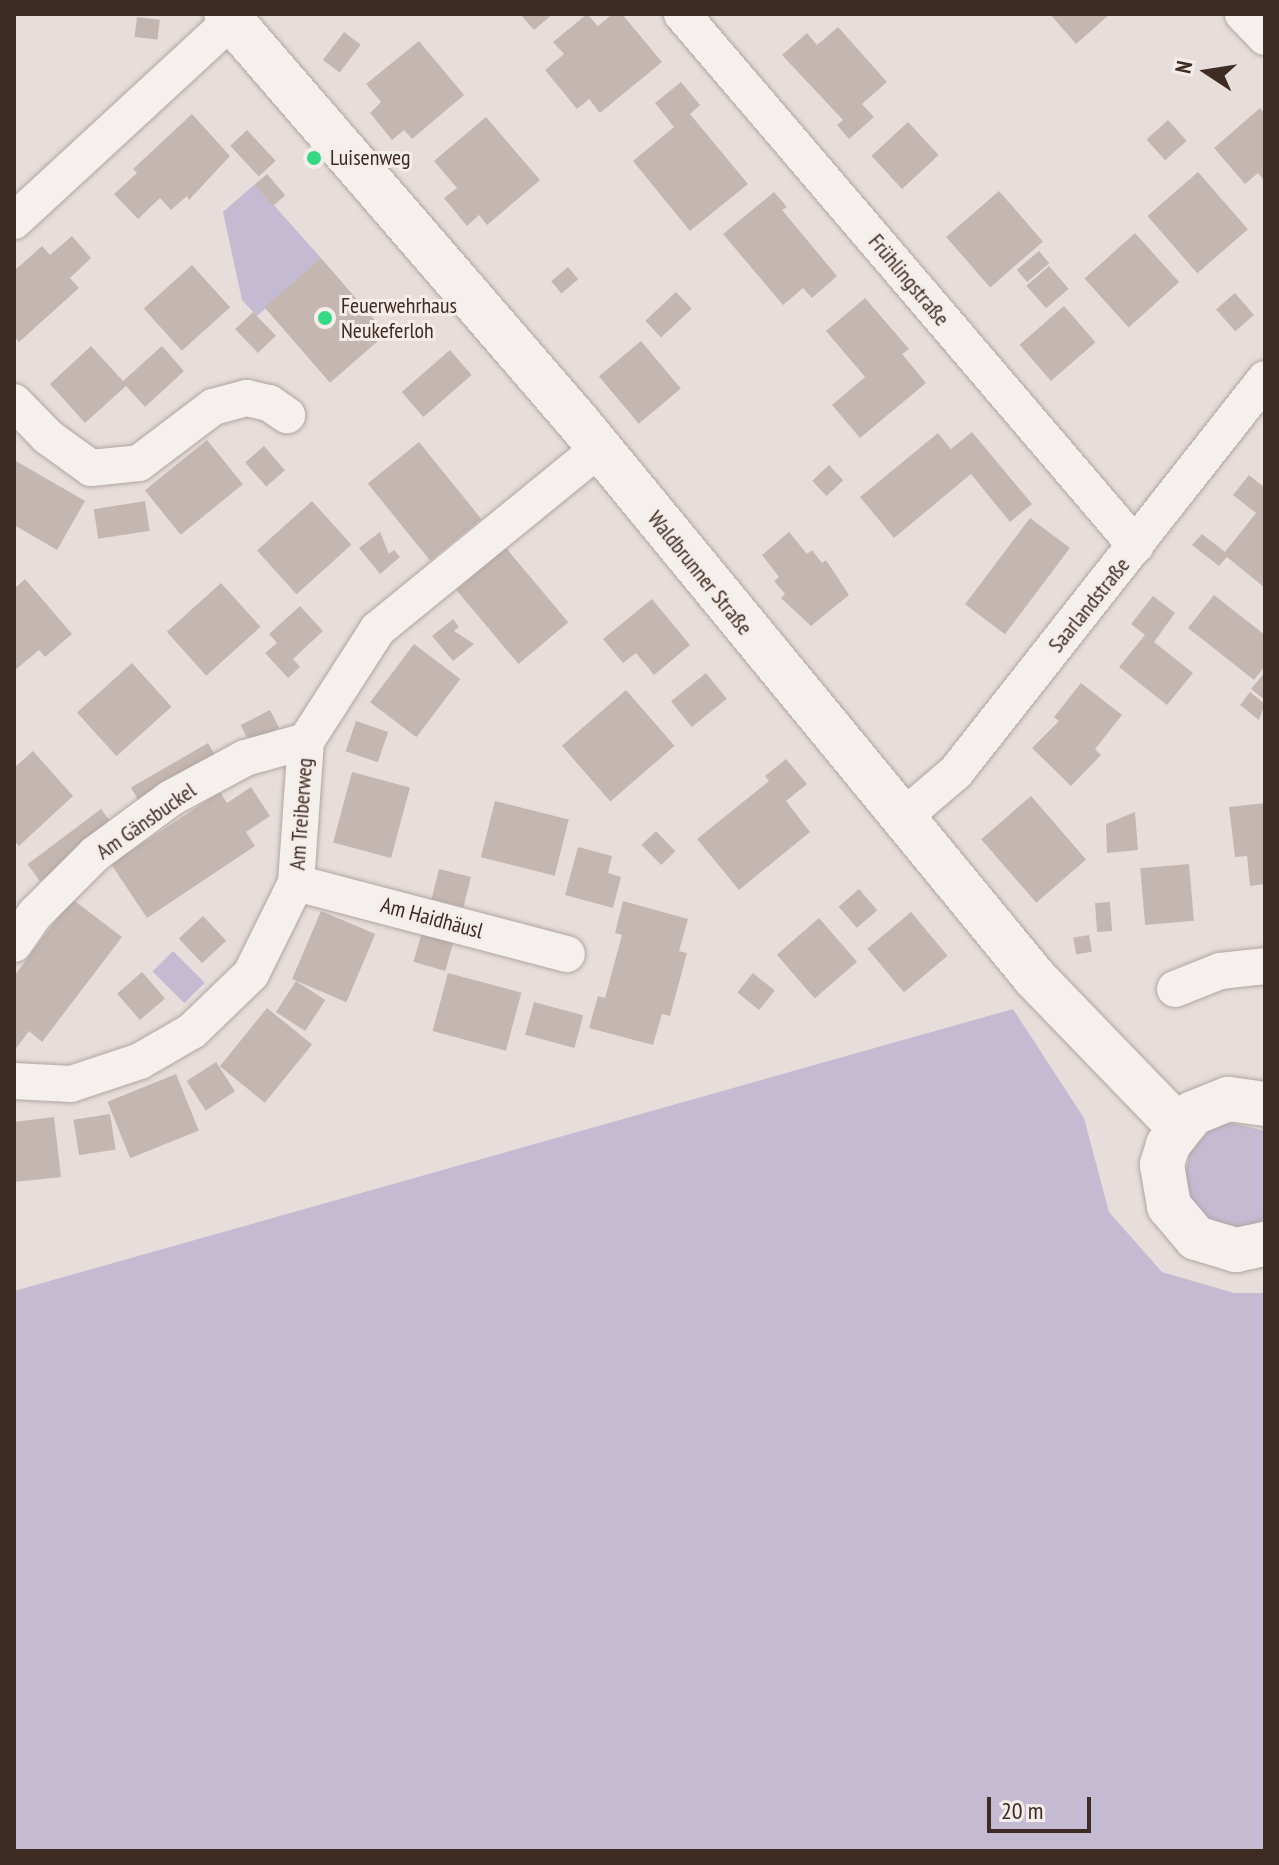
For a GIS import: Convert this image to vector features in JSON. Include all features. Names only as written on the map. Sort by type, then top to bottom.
[{"type":"street","name":"Frühlingstraße","points":[[682,14],[1136,546]]},
{"type":"street","points":[[1243,14],[1265,37]]},
{"type":"street","points":[[14,221],[232,16]]},
{"type":"street","name":"Waldbrunner Straße","points":[[232,16],[599,449],[1035,978],[1179,1127]]},
{"type":"street","name":"Saarlandstraße","points":[[901,819],[956,772],[1265,379]]},
{"type":"street","points":[[14,402],[48,437],[91,468],[139,463],[213,407],[247,398],[269,403],[287,415]]},
{"type":"street","name":"Am Treiberweg","points":[[14,1081],[71,1084],[140,1061],[192,1031],[251,974],[296,883],[306,741],[378,629],[599,449]]},
{"type":"street","name":"Am Gänsbuckel","points":[[14,944],[35,914],[95,854],[171,798],[245,758],[306,741]]},
{"type":"street","name":"Am Haidhäusl","points":[[296,883],[567,954]]},
{"type":"street","points":[[1175,989],[1220,971],[1265,966]]},
{"type":"street","points":[[1265,1104],[1228,1099],[1209,1104],[1179,1127],[1162,1165],[1166,1196],[1180,1224],[1215,1247],[1236,1250],[1265,1244]]},
{"type":"shaded area","points":[[255,184],[321,258],[257,316],[242,300],[223,212]]},
{"type":"shaded area","points":[[173,951],[205,983],[184,1003],[152,972]]},
{"type":"shaded area","points":[[1013,1009],[1084,1118],[1109,1212],[1162,1272],[1234,1293],[1265,1293],[1265,1851],[14,1851],[14,1291]]},
{"type":"shaded area","points":[[1228,1122],[1265,1131],[1265,1219],[1237,1228],[1208,1219],[1188,1195],[1184,1179],[1191,1149],[1213,1127]]},
{"type":"building","points":[[520,14],[553,14],[534,30]]},
{"type":"building","points":[[587,14],[598,26],[612,14],[622,14],[662,62],[600,113],[589,99],[577,109],[545,70],[564,54],[553,42]]},
{"type":"building","points":[[1050,14],[1110,14],[1076,44]]},
{"type":"building","points":[[137,17],[160,20],[157,40],[135,37]]},
{"type":"building","points":[[838,27],[887,82],[862,104],[874,117],[849,139],[837,125],[843,120],[782,55],[807,33],[817,45]]},
{"type":"building","points":[[344,32],[361,45],[340,73],[323,60]]},
{"type":"building","points":[[419,41],[464,95],[412,139],[404,130],[392,140],[370,113],[381,102],[366,84]]},
{"type":"building","points":[[681,82],[700,105],[690,114],[748,184],[690,231],[633,161],[674,127],[655,103]]},
{"type":"building","points":[[1260,108],[1265,114],[1265,181],[1258,173],[1245,184],[1214,148]]},
{"type":"building","points":[[192,114],[230,156],[189,200],[187,196],[171,210],[160,198],[138,219],[114,194],[137,173],[133,169]]},
{"type":"building","points":[[486,117],[540,180],[487,225],[479,215],[467,226],[444,198],[457,188],[434,161]]},
{"type":"building","points":[[1168,120],[1187,141],[1165,160],[1146,139]]},
{"type":"building","points":[[908,122],[939,155],[902,189],[871,156]]},
{"type":"building","points":[[247,130],[276,161],[259,176],[230,146]]},
{"type":"building","points":[[1198,172],[1248,229],[1197,273],[1147,216]]},
{"type":"building","points":[[267,174],[285,195],[273,206],[255,184]]},
{"type":"building","points":[[999,191],[1043,242],[990,287],[946,237]]},
{"type":"building","points":[[774,192],[787,207],[782,210],[837,276],[812,298],[803,288],[783,305],[723,234]]},
{"type":"building","points":[[1135,233],[1179,282],[1129,328],[1084,279]]},
{"type":"building","points":[[72,236],[91,258],[70,278],[79,288],[19,342],[14,336],[14,271],[42,246],[50,255]]},
{"type":"building","points":[[1039,251],[1049,263],[1027,282],[1017,270]]},
{"type":"building","points":[[321,258],[387,333],[330,383],[264,307]]},
{"type":"building","points":[[192,265],[230,307],[182,351],[144,308]]},
{"type":"building","points":[[1049,266],[1069,289],[1046,308],[1026,286]]},
{"type":"building","points":[[568,267],[578,279],[561,293],[551,281]]},
{"type":"building","points":[[676,292],[692,309],[661,337],[645,321]]},
{"type":"building","points":[[1235,293],[1254,315],[1235,331],[1216,309]]},
{"type":"building","points":[[865,298],[909,349],[902,354],[926,383],[860,438],[832,405],[865,377],[826,331]]},
{"type":"building","points":[[1064,306],[1095,342],[1051,381],[1019,345]]},
{"type":"building","points":[[253,312],[276,336],[258,353],[235,329]]},
{"type":"building","points":[[641,341],[681,388],[639,424],[599,376]]},
{"type":"building","points":[[91,346],[123,381],[162,346],[184,371],[145,407],[126,386],[85,423],[50,384]]},
{"type":"building","points":[[450,350],[472,375],[423,417],[402,392]]},
{"type":"building","points":[[972,432],[1032,504],[1010,522],[971,474],[894,538],[860,497],[938,433],[951,449]]},
{"type":"building","points":[[207,440],[243,484],[181,535],[145,490]]},
{"type":"building","points":[[419,442],[481,519],[430,560],[368,484]]},
{"type":"building","points":[[264,446],[285,470],[266,487],[245,462]]},
{"type":"building","points":[[16,461],[85,501],[57,550],[14,525]]},
{"type":"building","points":[[829,465],[843,480],[827,496],[812,481]]},
{"type":"building","points":[[1249,475],[1265,488],[1265,588],[1227,557],[1219,566],[1192,545],[1202,534],[1225,552],[1256,513],[1233,495]]},
{"type":"building","points":[[145,501],[150,531],[98,539],[94,509]]},
{"type":"building","points":[[312,501],[351,545],[296,594],[257,551]]},
{"type":"building","points":[[1030,518],[1070,548],[1005,634],[965,604]]},
{"type":"building","points":[[380,532],[389,554],[394,550],[400,557],[380,574],[359,548]]},
{"type":"building","points":[[789,532],[807,554],[812,550],[822,563],[826,560],[849,595],[811,626],[781,598],[785,594],[774,581],[779,577],[762,555]]},
{"type":"building","points":[[506,548],[568,622],[519,664],[456,590]]},
{"type":"building","points":[[25,579],[72,634],[45,657],[39,650],[14,671],[14,589]]},
{"type":"building","points":[[221,583],[260,627],[206,676],[167,632]]},
{"type":"building","points":[[1214,595],[1265,635],[1265,666],[1254,680],[1188,628]]},
{"type":"building","points":[[1153,596],[1175,613],[1154,642],[1193,673],[1167,705],[1119,667],[1145,635],[1131,624]]},
{"type":"building","points":[[652,599],[690,645],[654,675],[636,653],[623,663],[603,639]]},
{"type":"building","points":[[300,606],[323,631],[293,659],[300,667],[288,678],[265,653],[277,643],[269,634]]},
{"type":"building","points":[[453,619],[459,627],[454,631],[474,644],[453,661],[432,636]]},
{"type":"building","points":[[414,644],[460,679],[416,737],[370,702]]},
{"type":"building","points":[[132,663],[171,707],[116,756],[77,713]]},
{"type":"building","points":[[1265,672],[1265,700],[1251,689]]},
{"type":"building","points":[[706,673],[727,699],[692,727],[671,701]]},
{"type":"building","points":[[1081,683],[1122,715],[1095,749],[1101,755],[1071,786],[1032,748],[1059,721],[1054,717]]},
{"type":"building","points":[[626,690],[675,746],[610,802],[562,746]]},
{"type":"building","points":[[1250,692],[1265,704],[1259,720],[1240,705]]},
{"type":"building","points":[[270,710],[279,728],[250,743],[241,725]]},
{"type":"building","points":[[356,721],[388,732],[378,762],[346,751]]},
{"type":"building","points":[[208,743],[218,760],[141,805],[131,788]]},
{"type":"building","points":[[33,751],[73,796],[19,846],[14,841],[14,768]]},
{"type":"building","points":[[786,759],[807,784],[786,801],[810,832],[739,890],[697,839],[769,781],[765,776]]},
{"type":"building","points":[[352,772],[410,788],[391,858],[333,843]]},
{"type":"building","points":[[251,787],[270,816],[246,832],[255,846],[147,918],[111,864],[220,792],[227,803]]},
{"type":"building","points":[[1031,796],[1086,859],[1036,903],[981,839]]},
{"type":"building","points":[[495,801],[569,819],[555,876],[481,857]]},
{"type":"building","points":[[1265,803],[1265,884],[1250,886],[1247,856],[1235,857],[1229,807]]},
{"type":"building","points":[[101,809],[114,826],[40,881],[28,864]]},
{"type":"building","points":[[1135,812],[1138,850],[1107,853],[1106,824]]},
{"type":"building","points":[[656,831],[675,851],[661,865],[642,845]]},
{"type":"building","points":[[578,847],[612,856],[608,873],[621,877],[613,908],[565,895]]},
{"type":"building","points":[[1189,864],[1194,921],[1145,925],[1140,868]]},
{"type":"building","points":[[439,869],[471,877],[464,907],[432,899]]},
{"type":"building","points":[[859,889],[877,910],[857,928],[839,907]]},
{"type":"building","points":[[72,899],[122,937],[42,1042],[29,1031],[14,1051],[14,976]]},
{"type":"building","points":[[623,901],[688,919],[679,951],[687,953],[670,1016],[662,1014],[653,1045],[589,1028],[598,996],[605,998],[622,935],[615,933]]},
{"type":"building","points":[[1110,902],[1112,931],[1097,932],[1095,903]]},
{"type":"building","points":[[321,911],[375,934],[346,1002],[292,979]]},
{"type":"building","points":[[911,912],[948,956],[904,992],[867,949]]},
{"type":"building","points":[[203,916],[226,941],[202,963],[179,939]]},
{"type":"building","points":[[819,918],[857,962],[815,999],[777,955]]},
{"type":"building","points":[[422,932],[454,941],[445,971],[413,962]]},
{"type":"building","points":[[1089,935],[1092,952],[1076,955],[1073,938]]},
{"type":"building","points":[[142,972],[165,998],[140,1020],[117,994]]},
{"type":"building","points":[[448,973],[521,993],[506,1051],[432,1031]]},
{"type":"building","points":[[753,973],[775,991],[759,1010],[737,992]]},
{"type":"building","points":[[296,981],[325,1000],[305,1031],[276,1012]]},
{"type":"building","points":[[534,1002],[583,1015],[574,1048],[525,1035]]},
{"type":"building","points":[[267,1008],[312,1045],[265,1103],[220,1066]]},
{"type":"building","points":[[216,1062],[235,1091],[206,1110],[187,1081]]},
{"type":"building","points":[[176,1074],[199,1131],[130,1158],[107,1102]]},
{"type":"building","points":[[110,1114],[116,1150],[79,1155],[73,1120]]},
{"type":"building","points":[[54,1117],[61,1177],[14,1182],[14,1122]]},
{"type":"place","name":"Luisenweg","points":[[314,158]]},
{"type":"place","name":"Feuerwehrhaus Neukeferloh","points":[[325,318]]}]
